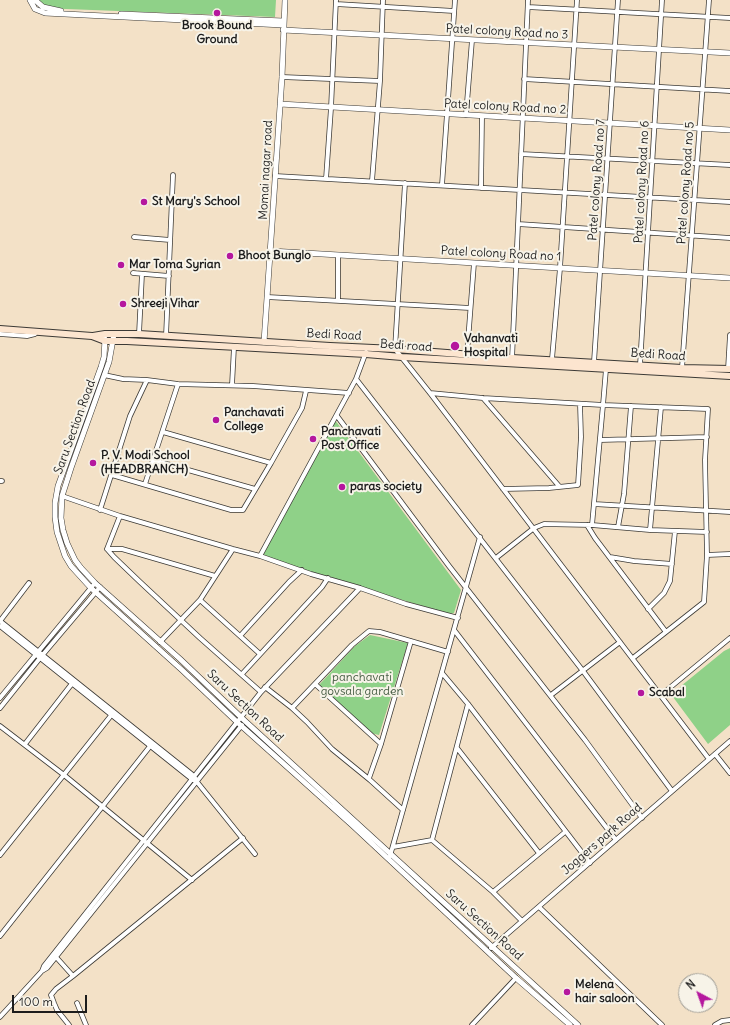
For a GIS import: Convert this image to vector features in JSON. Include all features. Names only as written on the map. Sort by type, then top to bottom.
[{"type":"main road","points":[[0,329],[92,336],[105,341]]},
{"type":"main road","name":"Bedi Road","points":[[92,336],[105,334],[138,334],[264,342],[367,351],[395,349],[467,354],[512,360],[552,359],[682,368],[729,369]]},
{"type":"main road","name":"Bedi road","points":[[105,341],[367,351],[402,357],[512,360],[606,369],[730,376]]},
{"type":"street","points":[[30,0],[35,9],[45,13],[283,25]]},
{"type":"street","points":[[36,0],[43,7],[59,11],[283,25]]},
{"type":"street","name":"Momai nagar road","points":[[264,342],[282,77],[284,0]]},
{"type":"street","points":[[372,181],[380,81],[383,0]]},
{"type":"street","points":[[442,186],[455,0]]},
{"type":"street","points":[[512,360],[528,0]]},
{"type":"street","points":[[552,359],[560,268],[577,0]]},
{"type":"street","name":"Patel colony Road no 7","points":[[594,362],[604,230],[618,0]]},
{"type":"street","name":"Patel colony Road no 6","points":[[640,365],[662,0]]},
{"type":"street","name":"Patel colony Road no 5","points":[[682,368],[709,0]]},
{"type":"street","points":[[326,179],[336,2],[382,7],[454,11]]},
{"type":"street","points":[[528,7],[730,18]]},
{"type":"street","name":"Patel colony Road no 3","points":[[283,25],[334,33],[730,53]]},
{"type":"street","points":[[466,115],[472,40]]},
{"type":"street","points":[[282,77],[380,81]]},
{"type":"street","points":[[524,79],[730,91]]},
{"type":"street","name":"Patel colony Road no 2","points":[[280,104],[730,130]]},
{"type":"street","points":[[481,188],[482,116]]},
{"type":"street","points":[[521,154],[730,165]]},
{"type":"street","points":[[166,336],[173,175]]},
{"type":"street","points":[[275,176],[730,202]]},
{"type":"street","points":[[405,183],[395,349],[710,759]]},
{"type":"street","points":[[518,224],[730,238]]},
{"type":"street","points":[[134,237],[170,240]]},
{"type":"street","name":"Patel colony Road no 1","points":[[271,251],[730,278]]},
{"type":"street","points":[[338,255],[338,300]]},
{"type":"street","points":[[467,354],[474,263]]},
{"type":"street","points":[[133,273],[169,276]]},
{"type":"street","points":[[138,334],[142,274]]},
{"type":"street","points":[[267,297],[470,308]]},
{"type":"street","points":[[0,334],[27,336],[42,332]]},
{"type":"street","name":"Saru Section Road","points":[[105,334],[104,357],[58,486],[55,503],[54,517],[57,532],[65,556],[75,571],[93,590],[241,726],[516,978],[570,1025]]},
{"type":"street","name":"Saru Section Road","points":[[114,334],[109,362],[62,496],[61,518],[67,543],[78,564],[95,583],[578,1025]]},
{"type":"street","points":[[729,369],[730,335]]},
{"type":"street","points":[[232,385],[234,347]]},
{"type":"street","points":[[260,556],[349,393],[367,351]]},
{"type":"street","points":[[592,525],[606,369]]},
{"type":"street","points":[[104,375],[123,379],[178,384],[232,385],[349,393]]},
{"type":"street","points":[[356,379],[496,558],[672,791]]},
{"type":"street","points":[[100,510],[130,416],[147,380]]},
{"type":"street","points":[[145,484],[178,384]]},
{"type":"street","points":[[112,475],[231,510],[243,510],[302,408],[306,390]]},
{"type":"street","points":[[430,393],[580,404],[708,409],[705,460],[707,555],[704,602],[633,658]]},
{"type":"street","points":[[483,398],[559,486]]},
{"type":"street","points":[[503,489],[578,485],[581,437],[580,404]]},
{"type":"street","points":[[618,526],[622,506],[631,406]]},
{"type":"street","points":[[650,530],[660,407]]},
{"type":"street","points":[[336,416],[466,589],[551,695],[642,818]]},
{"type":"street","points":[[162,432],[271,463]]},
{"type":"street","points":[[600,440],[707,437]]},
{"type":"street","points":[[153,460],[255,489]]},
{"type":"street","points":[[62,496],[100,510],[234,550],[260,556],[406,604],[458,618]]},
{"type":"street","points":[[594,504],[730,512]]},
{"type":"street","points":[[108,549],[120,516]]},
{"type":"street","points":[[496,558],[534,528],[544,524],[618,526],[650,530],[707,532]]},
{"type":"street","points":[[587,525],[609,557],[666,632]]},
{"type":"street","points":[[648,609],[667,589],[670,581],[675,531]]},
{"type":"street","points":[[389,860],[480,538]]},
{"type":"street","points":[[108,549],[122,549],[215,576]]},
{"type":"street","points":[[108,549],[114,558],[261,692]]},
{"type":"street","points":[[160,642],[200,600],[234,550]]},
{"type":"street","points":[[707,555],[730,554]]},
{"type":"street","points":[[609,557],[634,561],[672,564]]},
{"type":"street","points":[[240,636],[289,582],[302,570]]},
{"type":"street","points":[[242,674],[328,578]]},
{"type":"street","points":[[29,583],[0,621],[73,682],[193,778],[255,854]]},
{"type":"street","points":[[0,698],[93,590],[95,583]]},
{"type":"street","points":[[93,590],[100,587]]},
{"type":"street","points":[[42,972],[44,966],[265,687],[360,588]]},
{"type":"street","points":[[200,600],[260,654]]},
{"type":"street","points":[[0,626],[39,654]]},
{"type":"street","points":[[454,630],[616,840]]},
{"type":"street","points":[[292,708],[352,645],[369,632],[380,632],[448,652]]},
{"type":"street","points":[[661,695],[730,638]]},
{"type":"street","points":[[369,778],[381,744],[411,641]]},
{"type":"street","points":[[551,695],[620,642]]},
{"type":"street","points":[[0,708],[39,654]]},
{"type":"street","points":[[442,673],[468,704],[590,863]]},
{"type":"street","points":[[25,744],[73,682]]},
{"type":"street","points":[[315,684],[381,744]]},
{"type":"street","points":[[265,687],[292,708],[332,749],[369,778],[403,810]]},
{"type":"street","points":[[432,840],[468,704]]},
{"type":"street","points":[[0,855],[113,713]]},
{"type":"street","points":[[0,1017],[47,968],[245,721]]},
{"type":"street","points":[[0,726],[64,775],[192,880]]},
{"type":"street","name":"Joggers park Road","points":[[488,951],[730,741]]},
{"type":"street","points":[[0,936],[152,744]]},
{"type":"street","points":[[457,748],[539,853]]},
{"type":"street","points":[[715,754],[730,773]]},
{"type":"street","points":[[493,892],[565,832]]},
{"type":"street","points":[[69,1025],[57,1010],[52,995],[53,991],[243,838]]},
{"type":"street","points":[[393,847],[432,840]]},
{"type":"street","points":[[432,840],[493,892],[522,921]]},
{"type":"street","points":[[539,907],[662,1025]]},
{"type":"street","points":[[56,957],[73,976]]},
{"type":"street","points":[[479,1025],[474,1023],[516,978]]},
{"type":"street","points":[[78,1003],[84,1024]]},
{"type":"street","points":[[715,1025],[722,1021],[730,1020]]},
{"type":"green space","name":"Brook Bound Ground","points":[[40,0],[276,0],[275,17],[40,8]]},
{"type":"green space","name":"paras society","points":[[335,420],[461,590],[454,613],[450,614],[324,577],[296,571],[263,554]]},
{"type":"green space","name":"panchavati govsala garden","points":[[370,635],[408,643],[379,735],[370,733],[352,721],[319,685],[355,646]]},
{"type":"green space","points":[[730,648],[730,725],[708,744],[673,697],[681,686],[724,651]]},
{"type":"place","name":"Brook Bound Ground","points":[[217,13]]},
{"type":"place","name":"St Mary's School","points":[[144,202]]},
{"type":"place","name":"Bhoot Bunglo","points":[[230,256]]},
{"type":"place","name":"Mar Toma Syrian","points":[[121,265]]},
{"type":"place","name":"Shreeji Vihar","points":[[123,304]]},
{"type":"place","name":"Vahanvati Hospital","points":[[455,346]]},
{"type":"place","name":"Panchavati College","points":[[216,420]]},
{"type":"place","name":"Panchavati Post Office","points":[[313,439]]},
{"type":"place","name":"P. V. Modi School (HEADBRANCH)","points":[[93,463]]},
{"type":"place","name":"paras society","points":[[342,487]]},
{"type":"place","name":"Scabal","points":[[641,693]]},
{"type":"place","name":"Melena hair saloon","points":[[567,992]]}]
